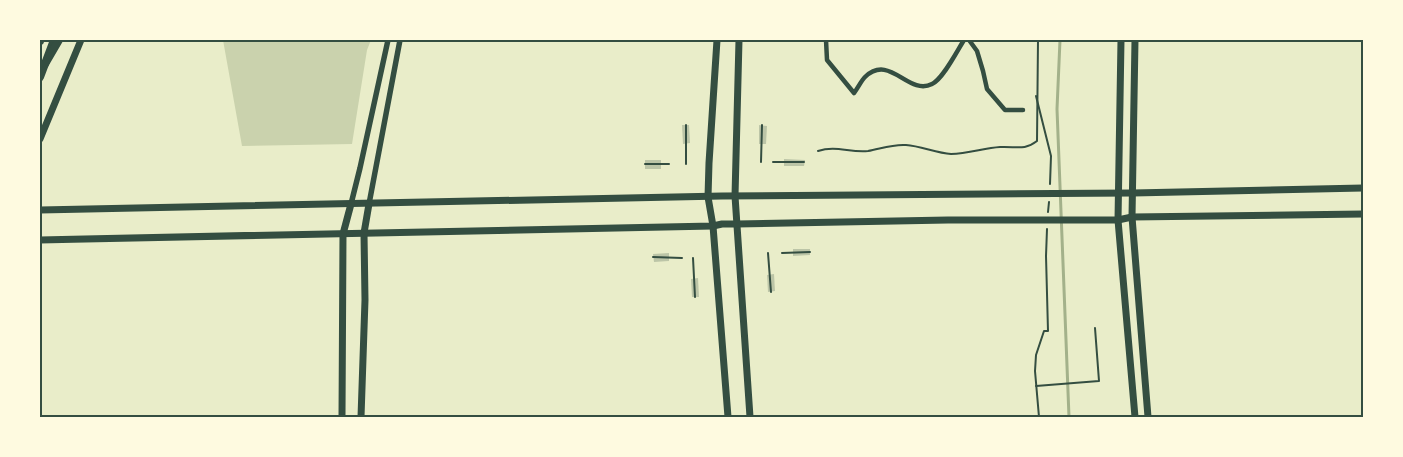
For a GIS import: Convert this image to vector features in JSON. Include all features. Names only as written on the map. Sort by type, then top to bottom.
[{"type":"main road","points":[[40,77],[54,40]]},
{"type":"main road","points":[[45,64],[59,40]]},
{"type":"main road","points":[[40,139],[81,40]]},
{"type":"main road","points":[[717,40],[708,197],[713,226],[728,417]]},
{"type":"main road","points":[[739,40],[735,196],[750,417]]},
{"type":"main road","points":[[1121,40],[1118,220],[1135,417]]},
{"type":"main road","points":[[1135,40],[1132,217],[1148,417]]},
{"type":"main road","points":[[40,210],[735,196],[1133,193],[1363,188]]},
{"type":"main road","points":[[342,417],[343,234],[351,204]]},
{"type":"main road","points":[[361,417],[365,300],[364,233],[369,204]]},
{"type":"main road","points":[[40,240],[252,234],[343,234],[713,226],[722,224],[1118,220],[1132,217],[1363,214]]},
{"type":"street","points":[[351,204],[388,40]]},
{"type":"street","points":[[369,204],[400,40]]},
{"type":"street","points":[[826,40],[827,60],[854,93],[873,71],[882,69],[922,87],[933,84],[940,78],[964,40]]},
{"type":"street","points":[[970,40],[977,51],[987,89],[1005,110],[1023,110]]},
{"type":"path","points":[[818,151],[837,148],[866,151],[904,144],[950,154],[1000,147],[1030,146],[1037,141],[1038,40]]},
{"type":"path","points":[[1036,96],[1052,156],[1048,193]]},
{"type":"path","points":[[686,125],[686,164]]},
{"type":"path","points":[[761,162],[762,125]]},
{"type":"path","points":[[773,162],[804,162]]},
{"type":"path","points":[[645,164],[670,164]]},
{"type":"path","points":[[1047,220],[1049,201]]},
{"type":"path","points":[[1039,417],[1035,371],[1036,354],[1044,331],[1048,331],[1046,256],[1048,229]]},
{"type":"path","points":[[782,253],[810,252]]},
{"type":"path","points":[[768,254],[771,292]]},
{"type":"path","points":[[653,258],[682,258]]},
{"type":"path","points":[[693,258],[695,297]]},
{"type":"path","points":[[1036,386],[1099,381],[1095,328]]},
{"type":"green space","points":[[223,40],[371,40],[367,50],[352,144],[242,146]]},
{"type":"building","points":[[682,125],[689,125],[690,143],[683,144]]},
{"type":"building","points":[[759,125],[767,126],[766,144],[759,144]]},
{"type":"building","points":[[784,159],[805,160],[804,166],[784,166]]},
{"type":"building","points":[[645,160],[661,160],[661,169],[645,169]]},
{"type":"building","points":[[793,249],[810,249],[810,255],[793,256]]},
{"type":"building","points":[[669,253],[669,261],[654,262],[653,254]]},
{"type":"building","points":[[774,274],[775,291],[768,292],[767,275]]},
{"type":"building","points":[[698,278],[699,297],[692,297],[691,279]]},
{"type":"waterway","points":[[1060,40],[1057,109],[1069,417]]}]
